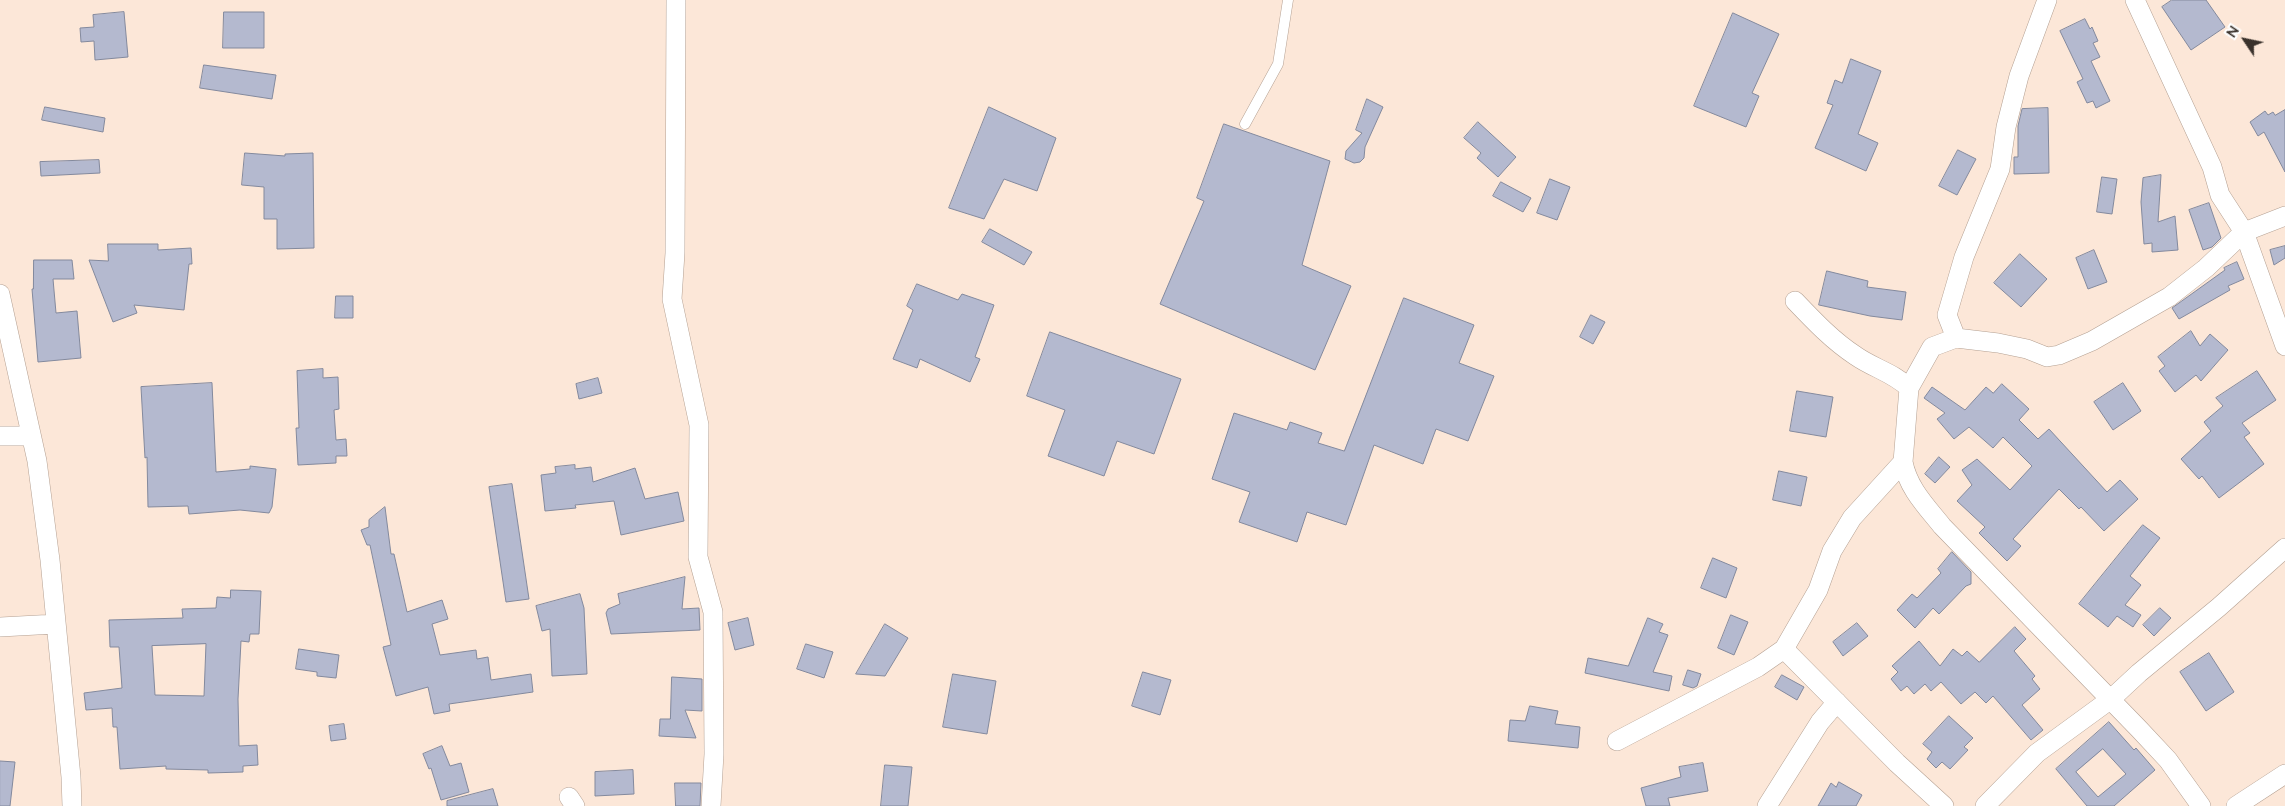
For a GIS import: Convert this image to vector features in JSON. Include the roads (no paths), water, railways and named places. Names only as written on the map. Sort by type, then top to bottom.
[{"type":"street","points":[[676,0],[675,253],[672,299],[698,425],[698,557],[713,612],[714,745],[711,806]]},
{"type":"street","points":[[1956,338],[1947,315],[1976,224],[2000,169],[2006,127],[2020,76],[2047,0]]},
{"type":"street","points":[[2135,0],[2212,167],[2220,195],[2244,232],[2285,346]]},
{"type":"street","points":[[2201,806],[2168,760],[1942,526],[1913,490],[1905,474],[1903,462],[1909,388],[1932,347],[1956,338],[1998,342],[2028,349],[2046,357],[2059,355],[2092,340],[2169,296],[2206,268],[2244,232],[2285,216]]},
{"type":"street","points":[[0,294],[37,461],[56,624],[67,802]]},
{"type":"street","points":[[1795,301],[1816,324],[1856,356],[1900,380],[1909,388]]},
{"type":"street","points":[[0,436],[31,436]]},
{"type":"street","points":[[1617,740],[1758,667],[1784,649],[1818,590],[1832,551],[1852,518],[1903,462]]},
{"type":"street","points":[[1985,806],[2037,753],[2111,699],[2138,673],[2219,607],[2285,548]]},
{"type":"street","points":[[0,627],[56,624]]},
{"type":"street","points":[[1784,649],[1944,806]]},
{"type":"street","points":[[1767,806],[1820,722],[1837,702]]},
{"type":"street","points":[[2236,806],[2285,774]]},
{"type":"lane","points":[[1245,124],[1278,64],[1288,0]]}]
